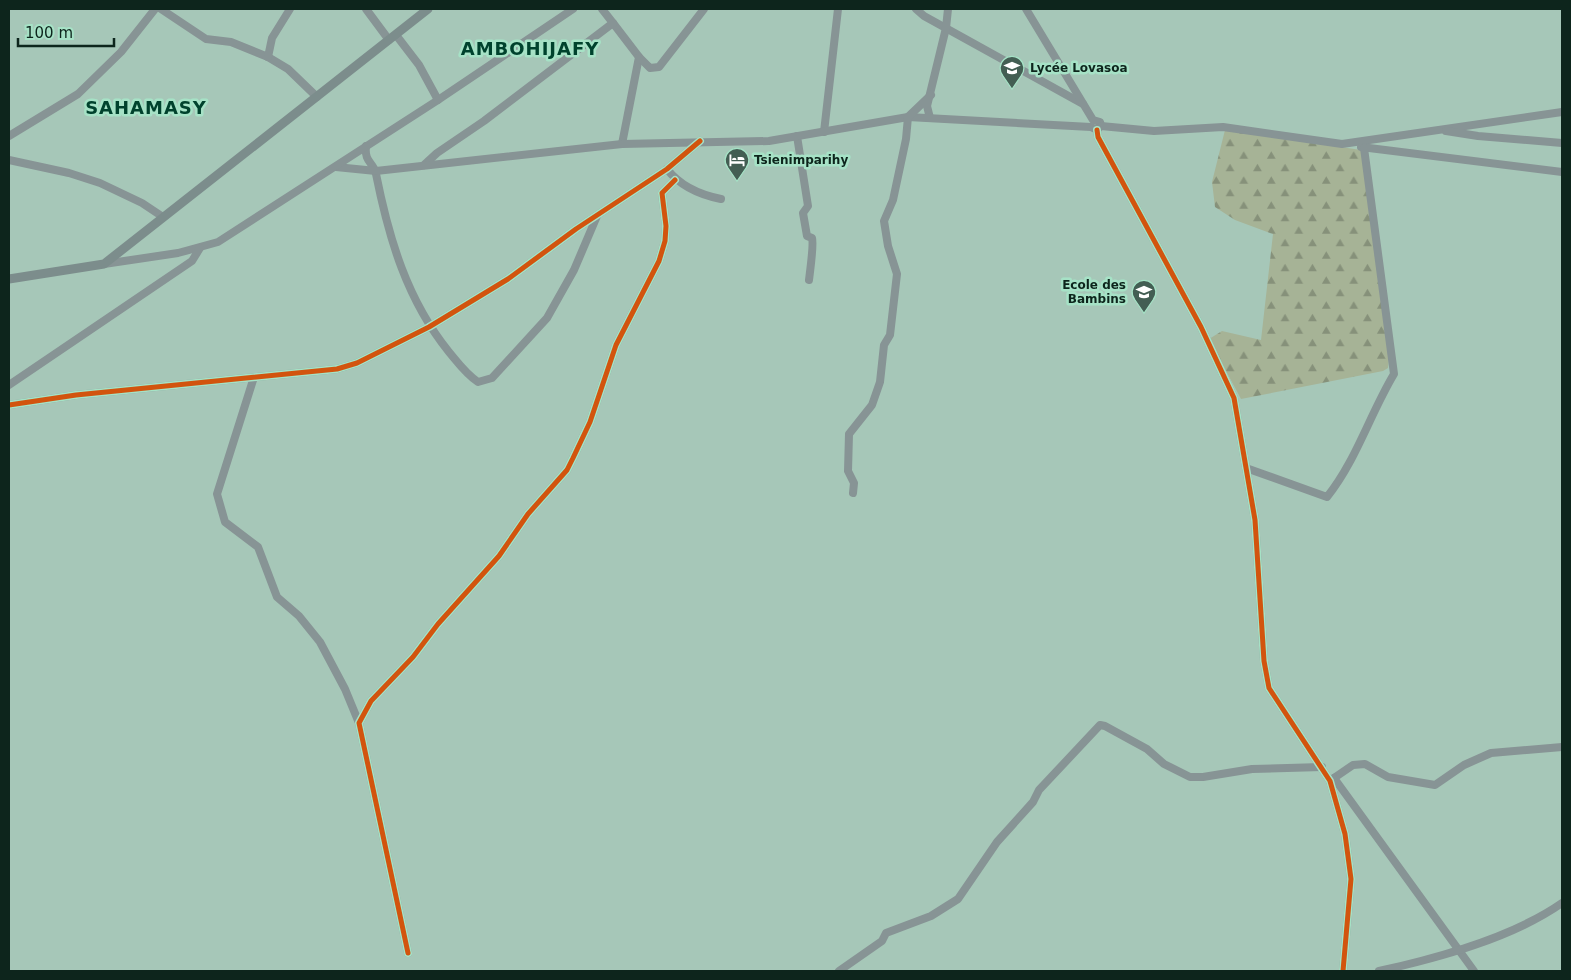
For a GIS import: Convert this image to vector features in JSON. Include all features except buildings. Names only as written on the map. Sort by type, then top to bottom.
[{"type":"main road","points":[[9,279],[104,264],[428,9]]},
{"type":"street","points":[[9,136],[78,94],[121,52],[155,9]]},
{"type":"street","points":[[161,9],[206,39],[231,42],[268,56],[288,69],[317,97]]},
{"type":"street","points":[[268,56],[272,38],[290,9]]},
{"type":"street","points":[[366,9],[419,65],[438,100]]},
{"type":"street","points":[[104,264],[133,261],[200,248],[218,242],[336,167],[573,9]]},
{"type":"street","points":[[602,9],[639,57],[650,68],[659,67],[704,9]]},
{"type":"street","points":[[824,132],[838,9]]},
{"type":"street","points":[[916,9],[924,16],[1083,104]]},
{"type":"street","points":[[930,118],[927,106],[931,96],[946,28],[948,9]]},
{"type":"street","points":[[1026,9],[1096,126],[1102,145],[1218,363],[1234,398],[1255,520],[1264,661],[1270,688],[1322,767],[1474,971]]},
{"type":"street","points":[[424,165],[437,153],[484,121],[613,22]]},
{"type":"street","points":[[622,144],[639,57]]},
{"type":"street","points":[[853,493],[854,483],[848,471],[849,434],[872,405],[880,382],[884,345],[890,336],[897,274],[888,246],[884,221],[893,200],[906,138],[908,118],[931,96]]},
{"type":"street","points":[[1342,144],[1562,112]]},
{"type":"street","points":[[336,167],[376,171],[622,144],[769,141],[908,118],[930,118],[1096,126],[1154,131],[1223,127],[1364,148],[1562,172]]},
{"type":"street","points":[[1439,130],[1478,136],[1562,143]]},
{"type":"street","points":[[797,136],[808,206],[803,212],[807,236],[812,238],[813,242],[810,252],[809,280]]},
{"type":"street","points":[[9,405],[76,395],[337,369],[357,363],[429,327],[508,280],[549,247],[667,169],[700,141]]},
{"type":"street","points":[[366,146],[367,160],[376,171],[385,219],[414,299],[429,327],[467,375],[478,382],[492,378],[547,318],[574,270],[597,216]]},
{"type":"street","points":[[1246,468],[1327,497],[1341,479],[1378,401],[1394,374],[1364,148]]},
{"type":"street","points":[[9,160],[69,173],[100,183],[163,217]]},
{"type":"street","points":[[667,169],[676,180],[707,196],[721,199]]},
{"type":"street","points":[[359,723],[371,701],[413,657],[438,624],[499,556],[545,492],[567,470],[590,422],[616,345],[659,262],[666,234],[662,193],[676,180]]},
{"type":"street","points":[[126,246],[127,253],[133,261]]},
{"type":"street","points":[[9,385],[192,261],[200,248]]},
{"type":"street","points":[[254,377],[217,494],[220,511],[225,522],[258,547],[277,597],[299,616],[320,642],[345,690],[359,723],[408,953]]},
{"type":"street","points":[[839,971],[882,941],[886,933],[931,916],[958,899],[998,842],[1033,802],[1040,790],[1100,726],[1106,726],[1121,734],[1146,749],[1164,764],[1190,777],[1203,778],[1252,769],[1322,767]]},
{"type":"street","points":[[1332,780],[1353,765],[1365,764],[1388,777],[1435,785],[1464,765],[1491,753],[1562,747]]},
{"type":"street","points":[[1332,780],[1345,834],[1351,879],[1343,971]]},
{"type":"street","points":[[1379,971],[1425,961],[1526,925],[1562,903]]},
{"type":"green space","points":[[1225,130],[1361,150],[1389,359],[1388,368],[1383,371],[1241,399],[1209,339],[1222,331],[1261,340],[1273,234],[1235,220],[1215,207],[1212,182]]},
{"type":"cycle path","points":[[1097,130],[1098,137],[1201,327],[1234,398],[1255,520],[1264,661],[1269,688],[1330,781],[1345,834],[1351,879],[1343,971]]},
{"type":"cycle path","points":[[9,405],[76,395],[337,369],[357,363],[429,327],[508,279],[576,229],[667,169],[700,141]]},
{"type":"cycle path","points":[[408,953],[359,723],[371,701],[413,657],[438,624],[499,556],[528,514],[567,470],[590,422],[616,345],[659,261],[665,241],[666,226],[662,193],[675,180]]},
{"type":"place","name":"Lycée Lovasoa","points":[[1012,89]]},
{"type":"place","name":"Tsienimparihy","points":[[737,181]]},
{"type":"place","name":"Ecole des Bambins","points":[[1144,313]]},
{"type":"district","name":"AMBOHIJAFY","points":[[530,48]]},
{"type":"district","name":"SAHAMASY","points":[[146,107]]}]
